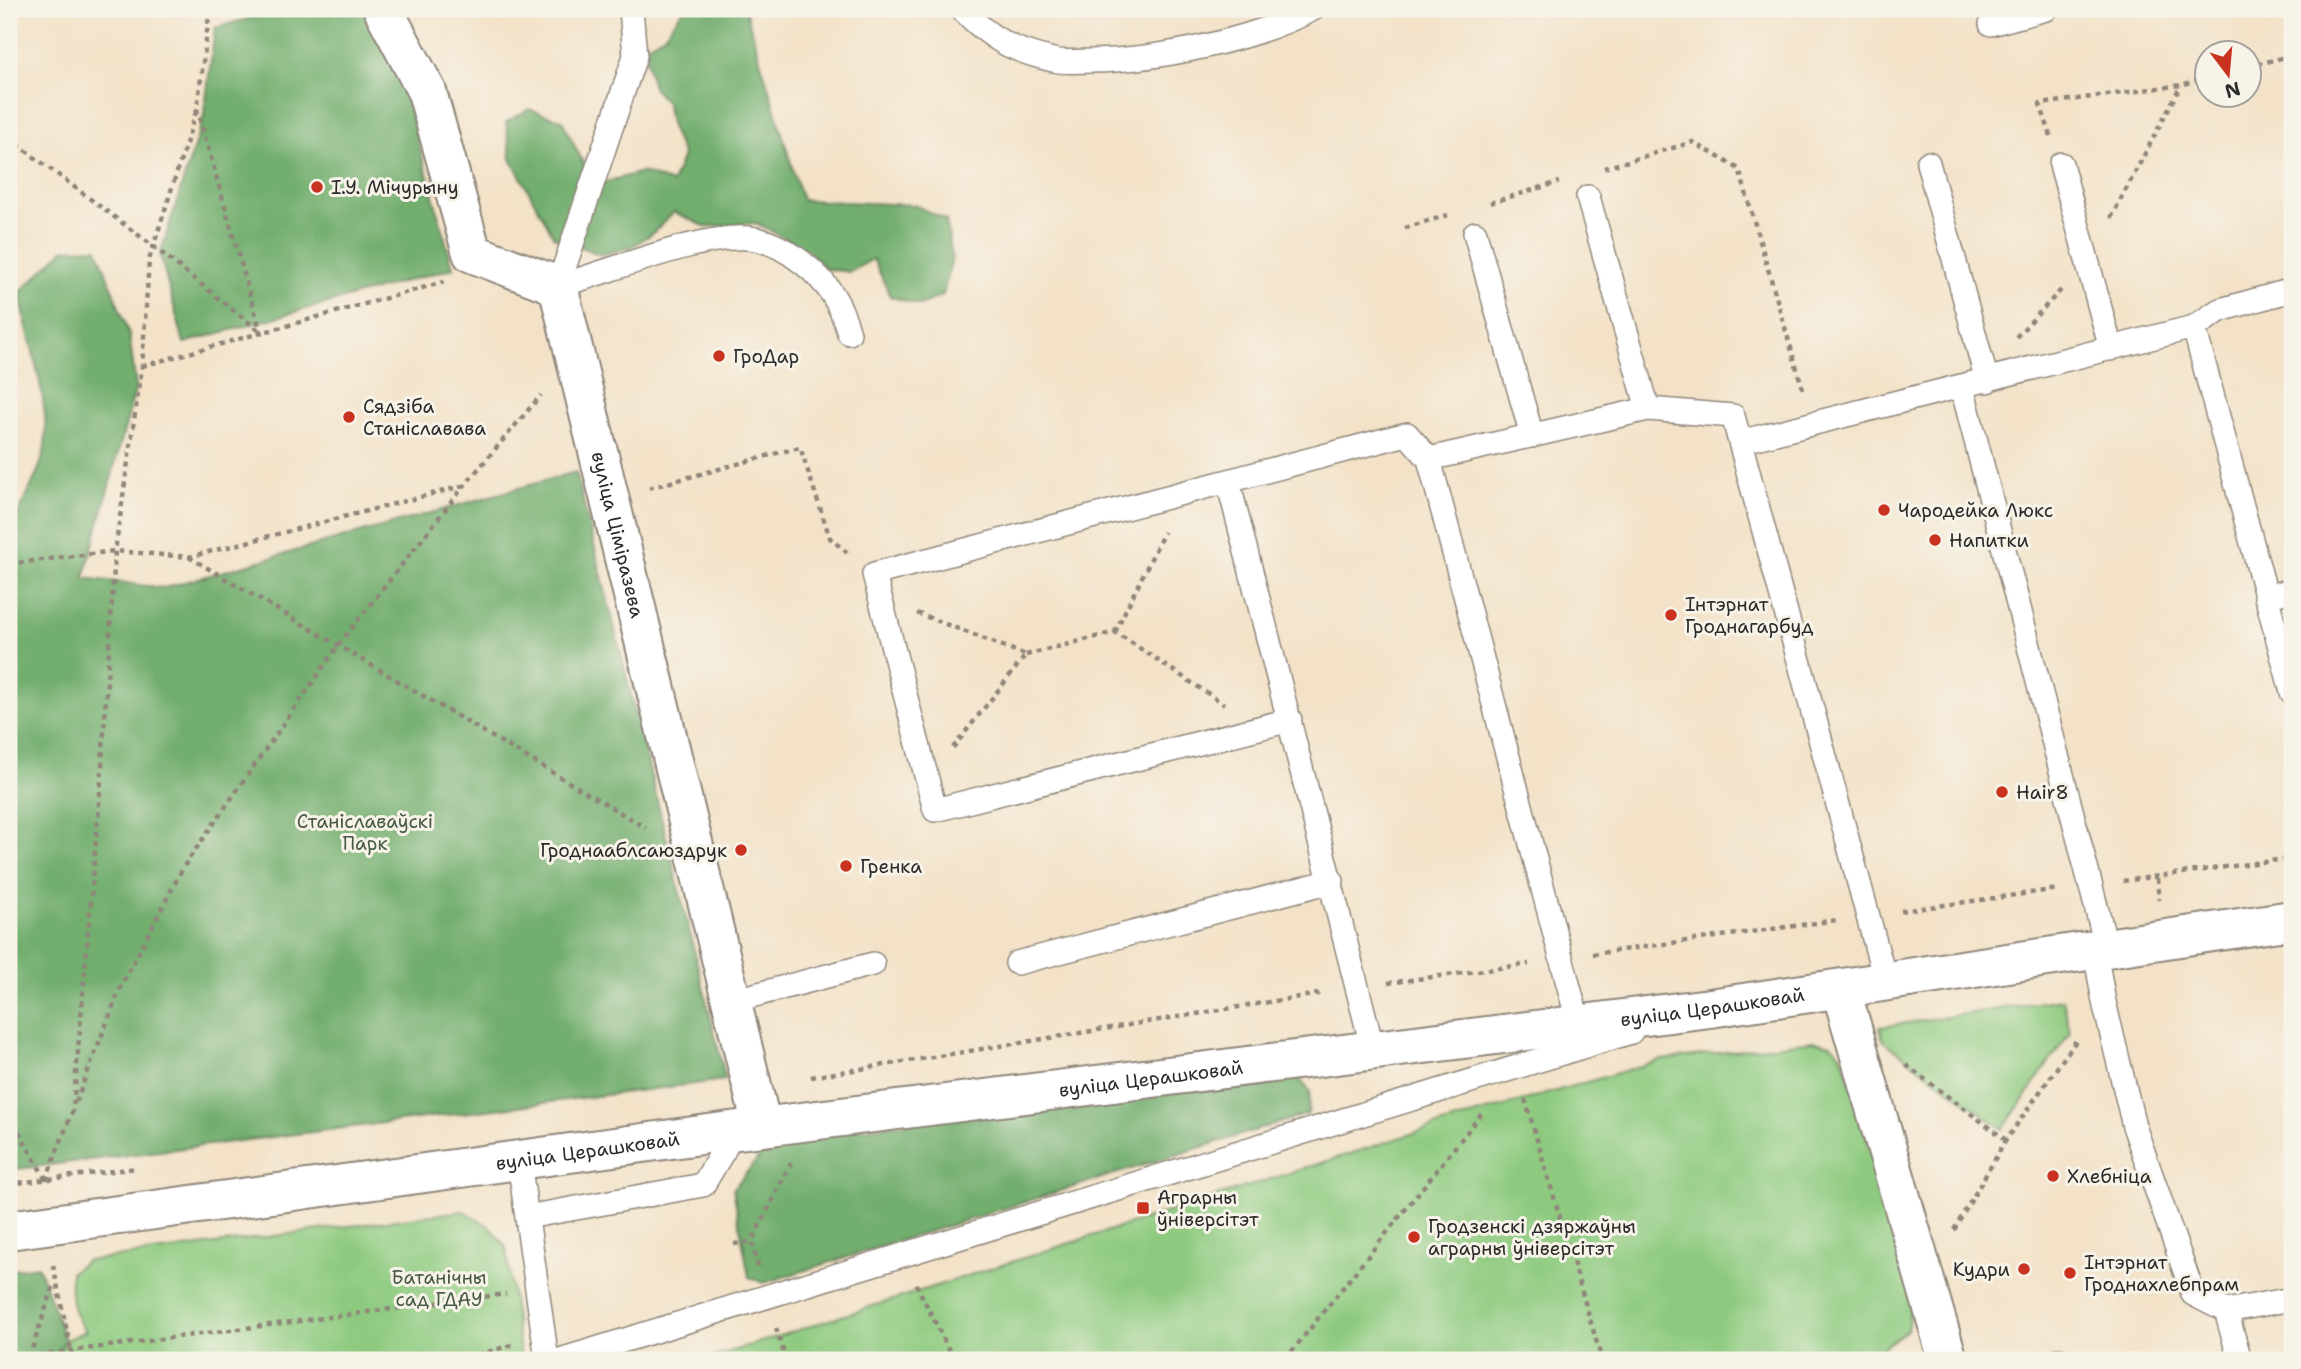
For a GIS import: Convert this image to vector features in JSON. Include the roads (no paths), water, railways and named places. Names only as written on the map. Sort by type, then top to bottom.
[{"type":"street","points":[[383,9],[427,92],[472,253],[558,286]]},
{"type":"street","name":"вуліца Ціміразева","points":[[558,286],[752,1086],[746,1129]]},
{"type":"street","name":"вуліца Церашковай","points":[[9,1230],[746,1129],[1710,1008],[2292,920]]},
{"type":"street","points":[[1841,990],[1948,1360]]},
{"type":"lane","points":[[558,286],[635,56],[631,9]]},
{"type":"lane","points":[[962,9],[985,33],[1012,48],[1056,61],[1129,60],[1195,48],[1297,17],[1314,9]]},
{"type":"lane","points":[[1991,24],[2046,9]]},
{"type":"lane","points":[[1928,163],[1987,381]]},
{"type":"lane","points":[[2061,164],[2112,349]]},
{"type":"lane","points":[[1588,197],[1648,409]]},
{"type":"lane","points":[[1475,233],[1532,436]]},
{"type":"lane","points":[[558,286],[663,254],[717,241],[754,239],[785,249],[816,274],[840,302],[849,333]]},
{"type":"lane","points":[[1740,442],[2194,327],[2220,310],[2292,290]]},
{"type":"lane","points":[[2194,327],[2292,692]]},
{"type":"lane","points":[[1962,387],[2090,885],[2101,950],[2104,1002],[2134,1126],[2193,1294],[2226,1311],[2292,1299]]},
{"type":"lane","points":[[1429,460],[1648,409],[1733,416],[1870,915],[1886,983]]},
{"type":"lane","points":[[1290,720],[935,810],[874,574],[1406,435],[1429,460],[1579,1025]]},
{"type":"lane","points":[[1228,481],[1373,1050]]},
{"type":"lane","points":[[2266,597],[2292,590]]},
{"type":"lane","points":[[1017,963],[1332,881]]},
{"type":"lane","points":[[732,1001],[873,964]]},
{"type":"lane","points":[[560,1360],[763,1288],[1710,1008]]},
{"type":"lane","points":[[527,1217],[703,1185],[725,1149],[746,1129]]},
{"type":"lane","points":[[519,1161],[547,1360]]},
{"type":"lane","points":[[2226,1311],[2240,1360]]},
{"type":"place","name":"І.У. Мічурыну","points":[[317,187]]},
{"type":"place","name":"ГроДар","points":[[719,356]]},
{"type":"place","name":"Сядзіба Станіславава","points":[[349,417]]},
{"type":"place","name":"Чародейка Люкс","points":[[1884,510]]},
{"type":"place","name":"Напитки","points":[[1935,540]]},
{"type":"place","name":"Інтэрнат Гроднагарбуд","points":[[1671,615]]},
{"type":"place","name":"Hair8","points":[[2002,792]]},
{"type":"place","name":"Гроднааблсаюздрук","points":[[741,850]]},
{"type":"place","name":"Гренка","points":[[846,866]]},
{"type":"place","name":"Хлебніца","points":[[2053,1176]]},
{"type":"place","name":"Аграрны ўніверсітэт","points":[[1143,1208]]},
{"type":"place","name":"Гродзенскі дзяржаўны аграрны ўніверсітэт","points":[[1414,1237]]},
{"type":"place","name":"Кудри","points":[[2024,1269]]},
{"type":"place","name":"Інтэрнат Гроднахлебпрам","points":[[2070,1273]]},
{"type":"park label","name":"Станіславаўскі Парк","points":[[365,832]]},
{"type":"park label","name":"Батанічны сад ГДАУ","points":[[439,1288]]}]
